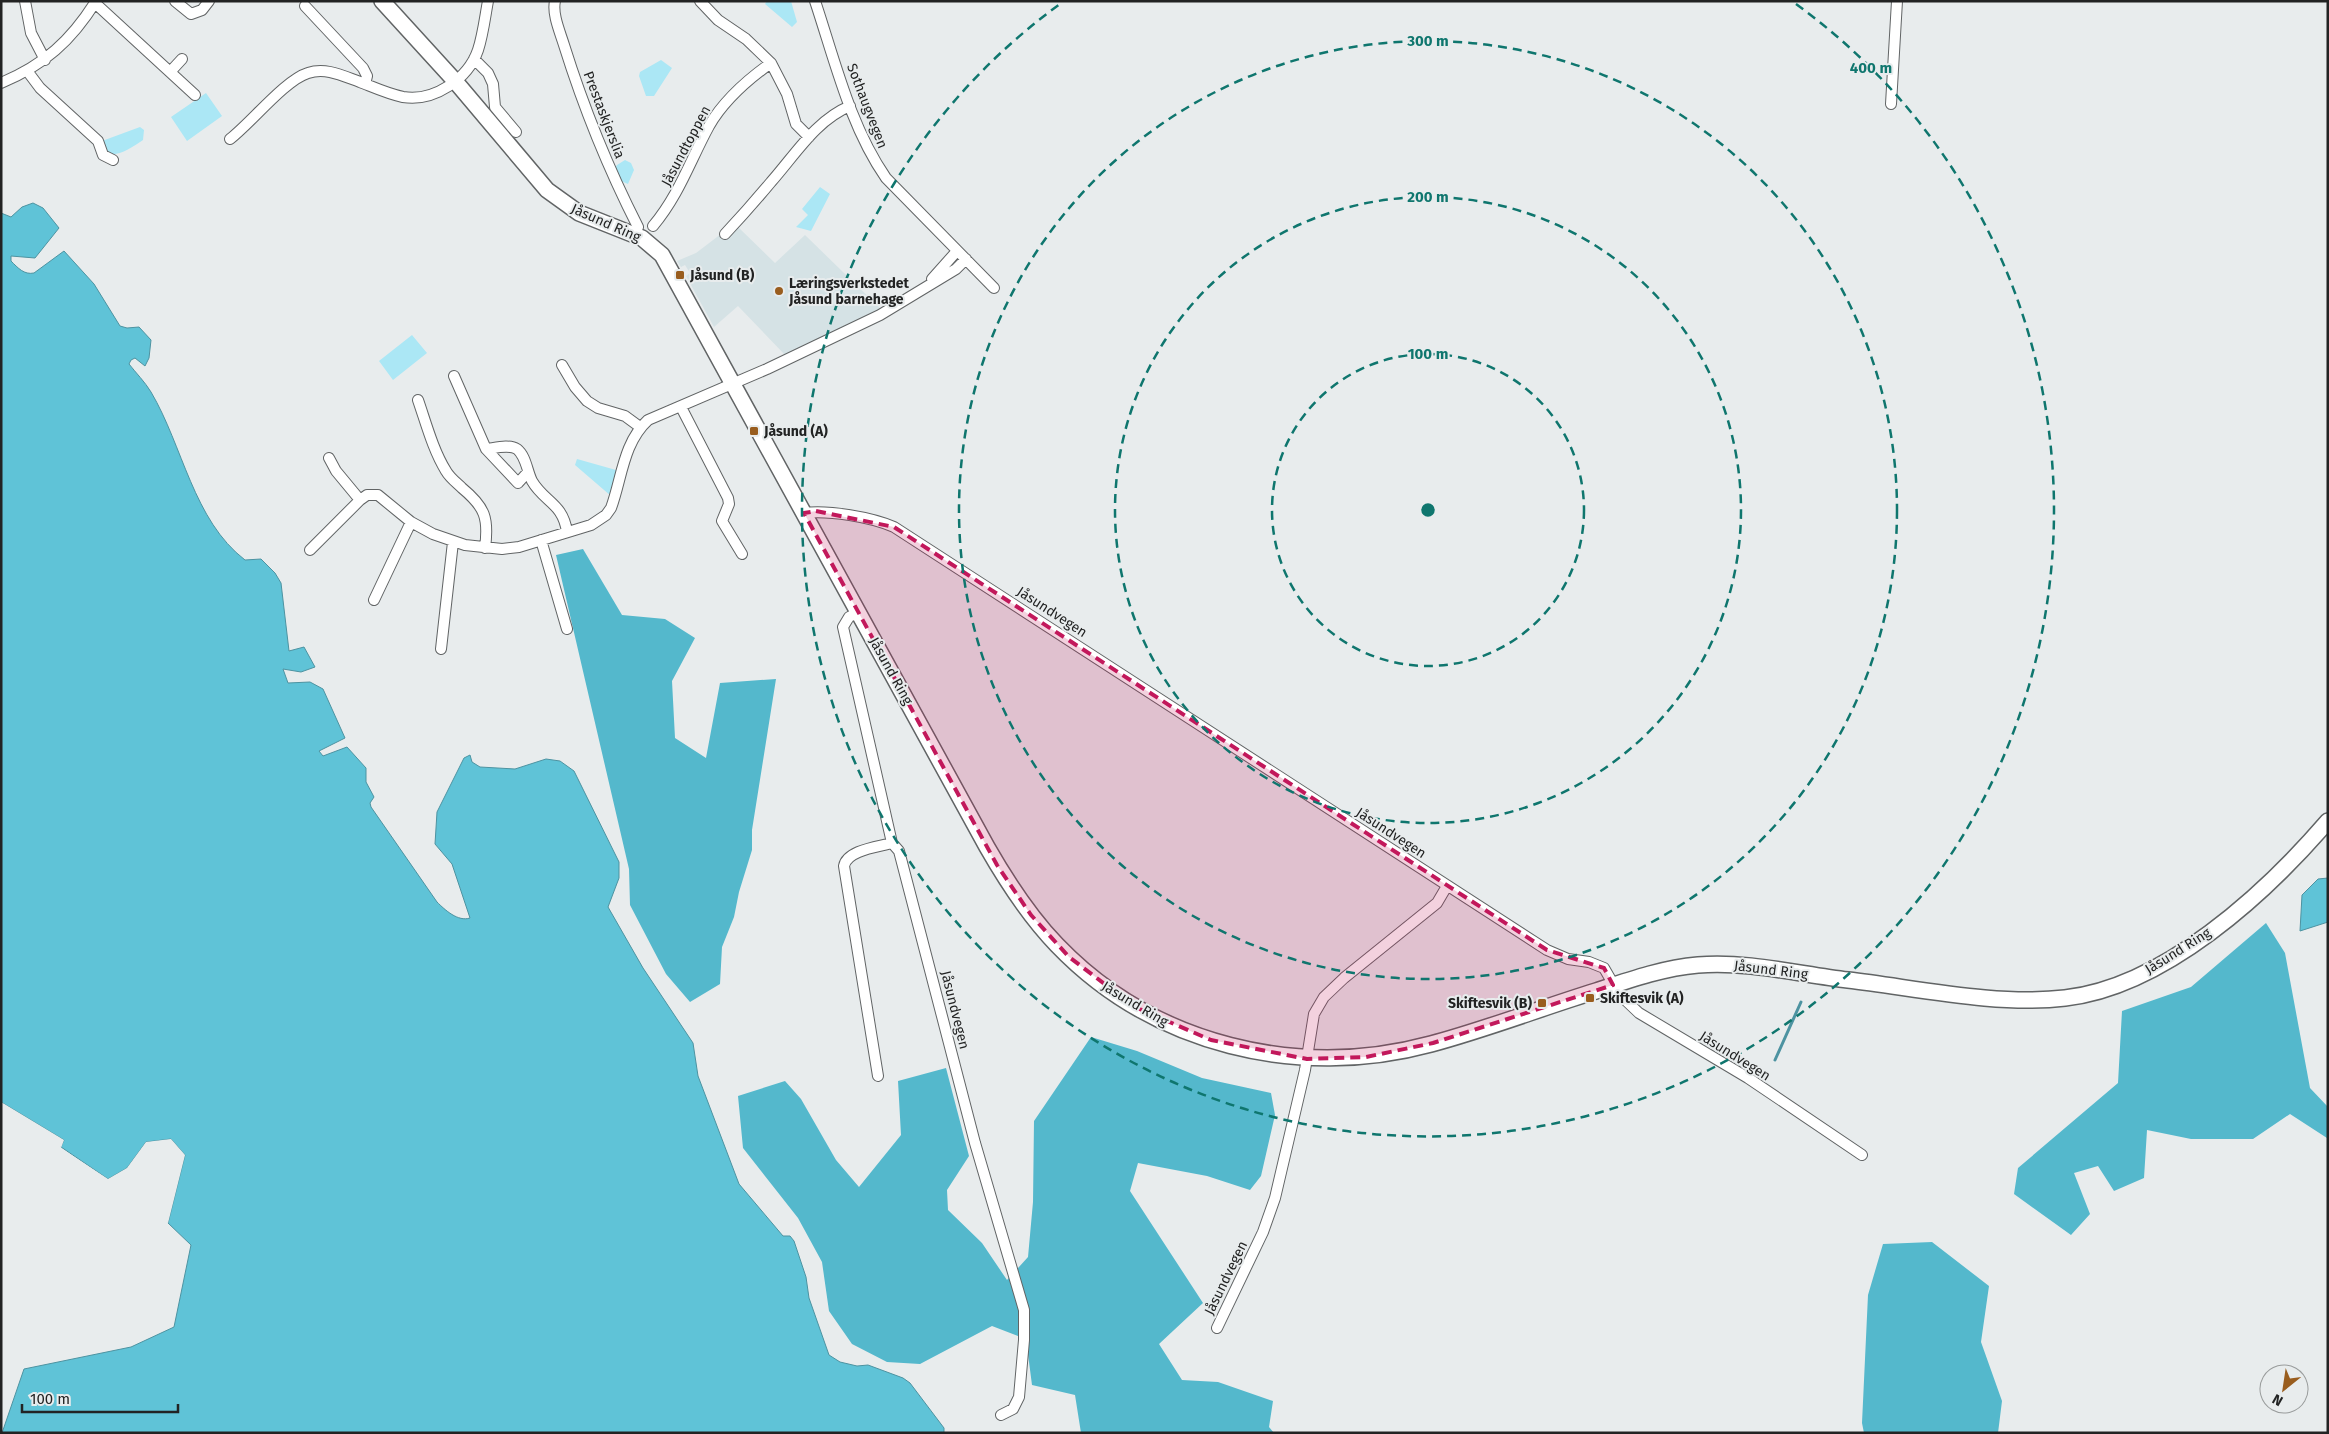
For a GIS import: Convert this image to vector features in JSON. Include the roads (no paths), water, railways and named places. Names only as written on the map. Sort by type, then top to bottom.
[{"type":"main road","name":"Jåsund Ring","points":[[382,1],[455,81],[548,190],[579,213],[635,235],[650,243],[666,261],[997,865],[1031,915],[1056,944],[1109,990],[1145,1013],[1180,1030],[1238,1048],[1306,1058],[1339,1059],[1398,1052],[1433,1043],[1656,972],[1697,965],[1745,965],[2011,999],[2046,1000],[2093,993],[2125,982],[2159,966],[2208,934],[2274,877],[2328,821]]},
{"type":"street","points":[[175,1],[191,14],[202,10],[209,1]]},
{"type":"street","points":[[230,140],[291,83],[307,73],[326,71],[394,94],[413,97],[438,92],[455,81],[474,58],[478,49],[488,1]]},
{"type":"street","name":"Prestaskjerslia","points":[[555,1],[556,17],[578,90],[602,154],[638,227],[635,235]]},
{"type":"street","points":[[700,1],[718,20],[746,39],[771,63],[787,94],[796,124],[809,137]]},
{"type":"street","name":"Sothaugvegen","points":[[815,1],[864,142],[886,178],[994,288]]},
{"type":"street","points":[[1891,104],[1896,1]]},
{"type":"street","points":[[26,2],[31,34],[45,60]]},
{"type":"street","points":[[1,83],[28,72],[45,60],[68,37],[96,2],[194,95]]},
{"type":"street","points":[[305,6],[363,68],[367,76],[365,84]]},
{"type":"street","points":[[474,58],[488,73],[493,84],[495,107],[516,132]]},
{"type":"street","points":[[170,72],[182,59]]},
{"type":"street","name":"Jåsundtoppen","points":[[652,226],[668,209],[716,115],[754,74],[771,63]]},
{"type":"street","points":[[28,72],[40,88],[98,142],[104,156],[113,160]]},
{"type":"street","points":[[726,234],[809,137],[832,115],[850,106]]},
{"type":"street","points":[[925,287],[957,251]]},
{"type":"street","points":[[310,550],[360,500],[370,495],[378,495],[411,522],[453,542],[484,548],[519,547],[595,522],[606,515],[611,508],[622,468],[640,427],[653,417],[734,384],[880,315],[956,269],[966,259]]},
{"type":"street","points":[[562,365],[574,387],[587,401],[598,408],[625,416],[640,427]]},
{"type":"street","points":[[454,376],[486,449],[518,483],[528,472]]},
{"type":"street","points":[[418,400],[436,451],[447,474],[471,495],[484,512],[488,529],[484,548]]},
{"type":"street","points":[[680,407],[728,498],[729,504],[722,520],[742,554]]},
{"type":"street","points":[[486,449],[510,446],[523,456],[534,484],[562,514],[567,532]]},
{"type":"street","points":[[329,458],[348,488],[360,500]]},
{"type":"street","name":"Jåsundvegen","points":[[804,513],[816,511],[882,522],[894,527],[1547,950],[1568,959],[1588,962],[1604,968],[1613,985],[1639,1013],[1748,1078],[1862,1155]]},
{"type":"street","points":[[374,600],[411,522]]},
{"type":"street","points":[[541,540],[567,629]]},
{"type":"street","points":[[441,649],[453,542]]},
{"type":"street","name":"Jåsundvegen","points":[[859,612],[849,617],[844,627],[892,843],[899,851],[980,1160],[1024,1310],[1024,1340],[1019,1397],[1013,1409],[1001,1415]]},
{"type":"street","points":[[878,1076],[844,866],[845,862],[852,855],[892,843]]},
{"type":"street","name":"Jåsundvegen","points":[[1217,1328],[1264,1232],[1275,1198],[1314,1014],[1324,997],[1344,978],[1437,903],[1447,886]]},
{"type":"waterway","points":[[1775,1060],[1801,1002]]},
{"type":"place","name":"Jåsund (B)","points":[[680,275]]},
{"type":"place","name":"Læringsverkstedet Jåsund barnehage","points":[[779,291]]},
{"type":"place","name":"Jåsund (A)","points":[[754,431]]},
{"type":"place","name":"Skiftesvik (A)","points":[[1590,998]]},
{"type":"place","name":"Skiftesvik (B)","points":[[1542,1003]]}]
